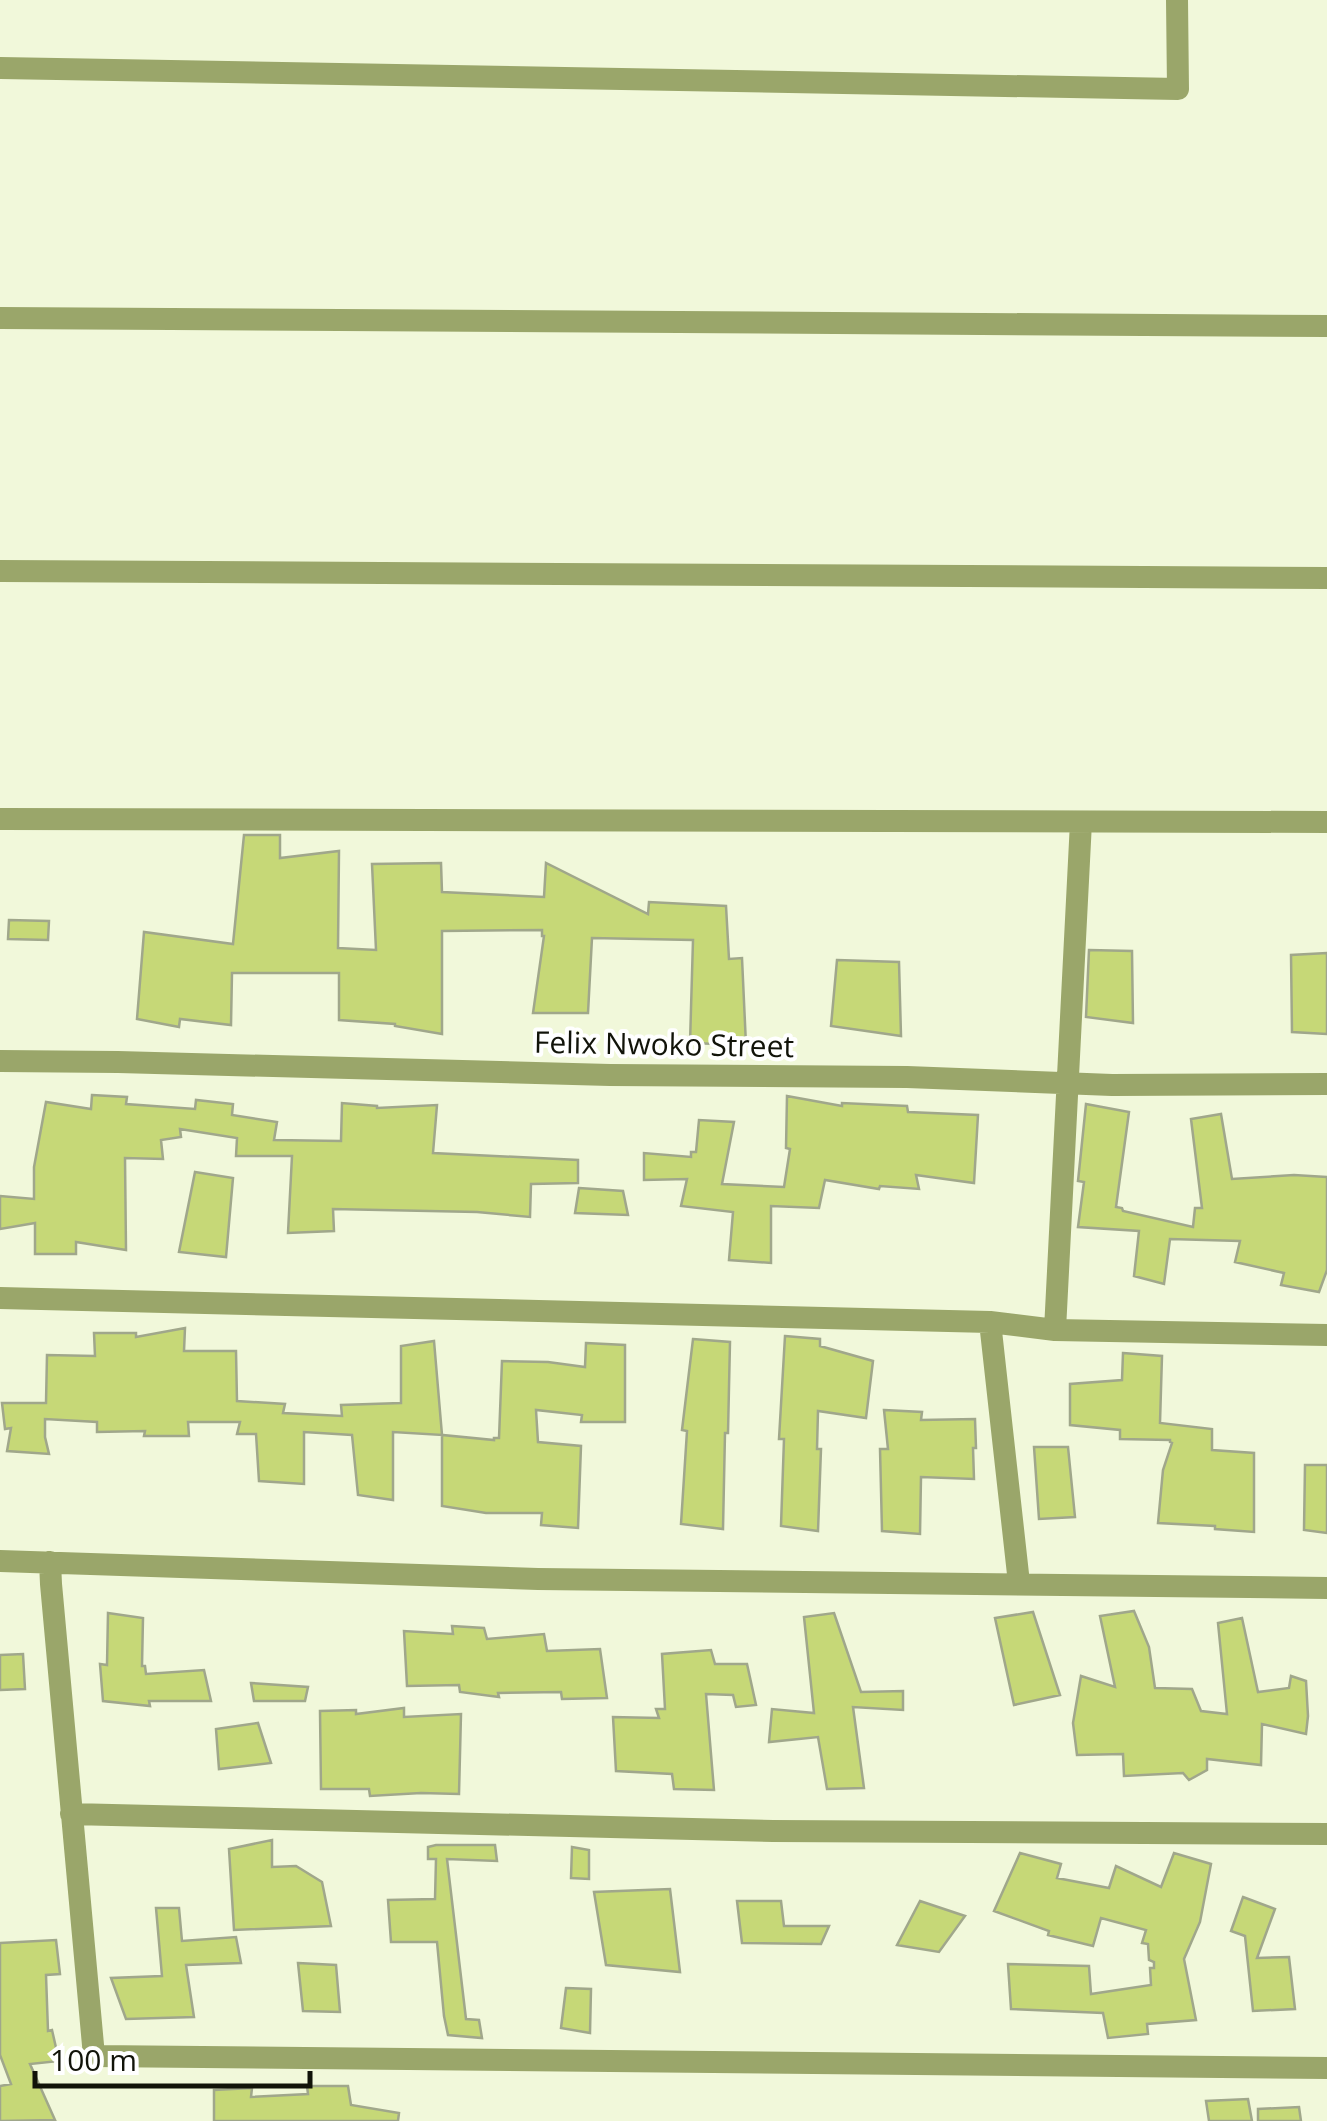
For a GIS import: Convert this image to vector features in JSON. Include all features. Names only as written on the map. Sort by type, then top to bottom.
[{"type":"street","points":[[0,68],[1178,89],[1177,0]]},
{"type":"street","points":[[0,318],[1327,326]]},
{"type":"street","points":[[0,571],[1327,578]]},
{"type":"street","points":[[0,819],[1327,822]]},
{"type":"street","points":[[1055,1330],[1082,822]]},
{"type":"street","name":"Felix Nwoko Street","points":[[0,1061],[1112,1084],[1327,1084]]},
{"type":"street","points":[[0,1298],[990,1322],[1055,1330],[1327,1336]]},
{"type":"street","points":[[990,1322],[1018,1583]]},
{"type":"street","points":[[0,1561],[538,1579],[1327,1588]]},
{"type":"street","points":[[50,1562],[94,2056],[1327,2068]]},
{"type":"street","points":[[72,1814],[773,1831],[1327,1834]]},
{"type":"building","points":[[244,835],[280,835],[280,858],[339,851],[338,948],[376,950],[372,864],[441,863],[442,892],[544,897],[546,863],[648,914],[649,902],[726,906],[729,959],[742,958],[746,1045],[690,1043],[693,940],[592,938],[588,1013],[533,1013],[542,930],[442,931],[442,1034],[395,1024],[339,1020],[339,973],[232,973],[231,1025],[180,1019],[179,1027],[137,1019],[144,932],[233,944]]},
{"type":"building","points":[[9,920],[49,921],[48,940],[8,939]]},
{"type":"building","points":[[1089,950],[1132,951],[1133,1023],[1086,1017]]},
{"type":"building","points":[[1327,953],[1327,1034],[1292,1032],[1291,955]]},
{"type":"building","points":[[837,960],[899,962],[901,1036],[831,1026]]},
{"type":"building","points":[[92,1095],[127,1097],[126,1104],[195,1109],[196,1100],[233,1104],[232,1115],[277,1122],[274,1140],[341,1141],[342,1103],[377,1108],[437,1105],[433,1153],[578,1160],[578,1183],[531,1184],[530,1217],[333,1209],[334,1231],[288,1233],[292,1156],[236,1156],[237,1138],[180,1129],[181,1137],[161,1140],[163,1159],[125,1158],[126,1250],[76,1242],[76,1254],[35,1254],[35,1223],[0,1229],[0,1196],[34,1199],[34,1167],[46,1102],[91,1109]]},
{"type":"building","points":[[787,1096],[842,1106],[907,1106],[908,1112],[978,1115],[974,1183],[916,1175],[919,1189],[879,1189],[825,1180],[819,1208],[771,1206],[771,1263],[729,1260],[733,1212],[681,1206],[687,1179],[644,1180],[644,1153],[691,1157],[691,1152],[696,1152],[699,1120],[734,1122],[722,1184],[784,1187],[790,1149],[786,1148]]},
{"type":"building","points":[[1086,1104],[1129,1112],[1116,1207],[1123,1211],[1193,1227],[1195,1208],[1202,1208],[1191,1119],[1221,1114],[1232,1179],[1327,1177],[1327,1270],[1319,1292],[1281,1285],[1284,1273],[1235,1262],[1240,1241],[1170,1239],[1164,1284],[1134,1276],[1139,1231],[1078,1227],[1084,1182],[1078,1181]]},
{"type":"building","points":[[195,1172],[233,1178],[226,1257],[179,1252]]},
{"type":"building","points":[[579,1188],[623,1191],[628,1215],[575,1213]]},
{"type":"building","points":[[185,1328],[184,1351],[236,1351],[237,1401],[285,1404],[283,1413],[342,1416],[341,1405],[401,1403],[401,1346],[434,1341],[442,1435],[393,1432],[393,1500],[358,1495],[352,1435],[304,1432],[304,1484],[259,1481],[256,1434],[237,1434],[240,1422],[188,1422],[189,1436],[144,1436],[145,1431],[97,1432],[97,1422],[45,1419],[49,1454],[7,1451],[11,1428],[5,1429],[2,1403],[46,1403],[47,1355],[95,1356],[94,1333],[136,1333],[136,1337]]},
{"type":"building","points":[[785,1336],[820,1339],[820,1346],[873,1361],[866,1418],[818,1411],[818,1531],[781,1526],[784,1439],[779,1439]]},
{"type":"building","points":[[693,1339],[730,1342],[723,1529],[681,1524],[687,1431],[682,1430]]},
{"type":"building","points":[[586,1343],[625,1345],[625,1422],[581,1422],[582,1415],[536,1410],[538,1442],[581,1446],[578,1528],[541,1525],[542,1513],[486,1513],[442,1506],[442,1435],[499,1438],[502,1361],[585,1367]]},
{"type":"building","points":[[1123,1353],[1162,1356],[1160,1423],[1212,1429],[1212,1450],[1254,1453],[1254,1532],[1158,1523],[1170,1440],[1120,1439],[1120,1430],[1070,1425],[1070,1384],[1122,1380]]},
{"type":"building","points":[[884,1410],[922,1412],[921,1420],[975,1419],[974,1479],[921,1477],[920,1534],[882,1531],[880,1449],[888,1449]]},
{"type":"building","points":[[1034,1447],[1068,1447],[1075,1517],[1039,1519]]},
{"type":"building","points":[[1305,1465],[1327,1465],[1327,1533],[1304,1530]]},
{"type":"building","points":[[1134,1611],[1149,1647],[1155,1688],[1192,1689],[1201,1711],[1227,1714],[1218,1623],[1242,1618],[1258,1692],[1289,1688],[1291,1676],[1306,1681],[1306,1734],[1262,1724],[1261,1765],[1207,1759],[1207,1770],[1189,1780],[1183,1773],[1124,1776],[1123,1754],[1077,1755],[1073,1723],[1081,1676],[1115,1687],[1100,1616]]},
{"type":"building","points":[[1033,1612],[1060,1695],[1014,1705],[995,1618]]},
{"type":"building","points":[[108,1613],[143,1618],[142,1666],[146,1674],[204,1670],[211,1701],[149,1701],[150,1706],[103,1701],[100,1664],[107,1665]]},
{"type":"building","points":[[834,1613],[861,1692],[903,1691],[903,1710],[853,1707],[864,1788],[827,1789],[818,1737],[769,1742],[772,1709],[814,1713],[804,1617]]},
{"type":"building","points":[[452,1626],[484,1628],[487,1639],[544,1634],[547,1651],[600,1649],[607,1698],[562,1699],[561,1692],[498,1693],[499,1697],[460,1692],[459,1685],[407,1686],[404,1631],[453,1634]]},
{"type":"building","points":[[711,1650],[715,1664],[747,1664],[756,1705],[736,1707],[733,1695],[706,1694],[714,1790],[674,1789],[672,1774],[616,1771],[613,1717],[659,1718],[656,1709],[665,1709],[662,1654]]},
{"type":"building","points":[[23,1654],[25,1689],[0,1690],[0,1655]]},
{"type":"building","points":[[251,1683],[308,1687],[305,1701],[254,1701]]},
{"type":"building","points":[[404,1708],[404,1717],[461,1714],[459,1794],[370,1796],[369,1789],[321,1789],[320,1711],[356,1710],[356,1714]]},
{"type":"building","points":[[258,1723],[271,1763],[219,1769],[216,1729]]},
{"type":"building","points":[[272,1840],[272,1867],[296,1866],[322,1882],[331,1926],[234,1930],[229,1849]]},
{"type":"building","points":[[495,1845],[497,1861],[447,1859],[466,2019],[479,2020],[482,2038],[448,2035],[437,1942],[391,1942],[388,1900],[435,1899],[436,1859],[428,1859],[428,1847]]},
{"type":"building","points":[[572,1847],[589,1850],[589,1879],[571,1878]]},
{"type":"building","points":[[1020,1853],[1061,1864],[1057,1878],[1109,1888],[1116,1866],[1161,1887],[1174,1853],[1211,1864],[1200,1922],[1184,1959],[1196,2020],[1147,2024],[1148,2034],[1108,2038],[1103,2013],[1011,2009],[1008,1964],[1089,1966],[1091,1994],[1151,1985],[1150,1968],[1154,1968],[1148,1944],[1142,1943],[1146,1930],[1101,1918],[1093,1946],[1048,1935],[1049,1931],[994,1911]]},
{"type":"building","points":[[670,1889],[680,1972],[606,1965],[594,1892]]},
{"type":"building","points":[[1243,1897],[1275,1909],[1257,1958],[1289,1957],[1295,2009],[1253,2011],[1245,1936],[1231,1931]]},
{"type":"building","points":[[737,1901],[781,1901],[784,1926],[829,1926],[821,1944],[742,1943]]},
{"type":"building","points":[[920,1901],[965,1916],[939,1952],[897,1945]]},
{"type":"building","points":[[156,1908],[179,1908],[182,1941],[236,1937],[241,1963],[186,1965],[194,2017],[126,2019],[111,1978],[162,1976]]},
{"type":"building","points":[[56,1940],[60,1974],[46,1975],[48,2031],[52,2030],[59,2061],[30,2064],[55,2120],[0,2121],[0,2086],[11,2084],[0,2055],[0,1943]]},
{"type":"building","points":[[298,1963],[336,1965],[340,2012],[303,2011]]},
{"type":"building","points":[[566,1988],[591,1989],[590,2033],[561,2028]]},
{"type":"building","points":[[307,2086],[348,2086],[351,2105],[399,2113],[398,2121],[214,2121],[214,2090],[252,2088],[251,2097],[308,2094]]},
{"type":"building","points":[[1248,2099],[1252,2121],[1209,2121],[1206,2101]]},
{"type":"building","points":[[1299,2107],[1301,2121],[1258,2121],[1258,2109]]}]
